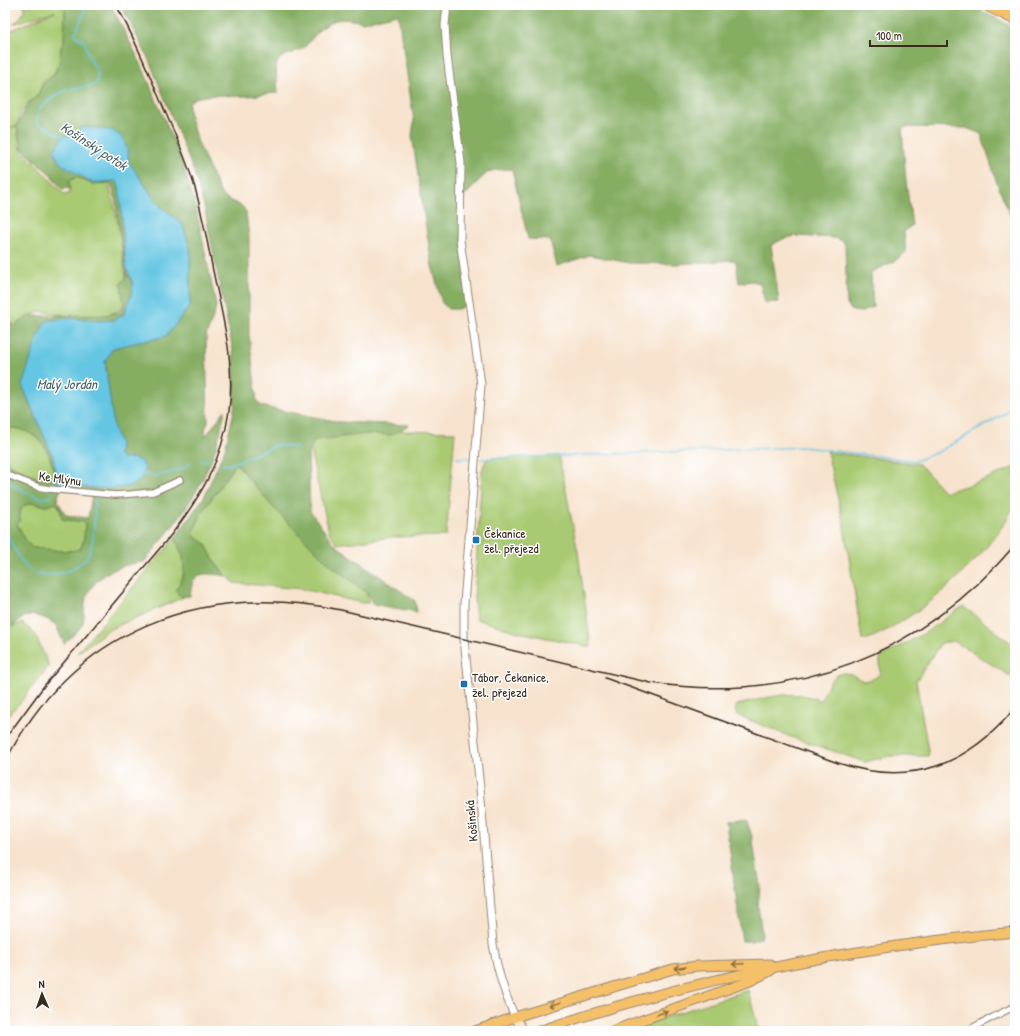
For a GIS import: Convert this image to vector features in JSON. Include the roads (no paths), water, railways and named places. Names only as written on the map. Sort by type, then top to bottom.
[{"type":"highway","points":[[988,5],[1015,19]]},
{"type":"highway","points":[[1008,5],[1015,8]]},
{"type":"main road","points":[[541,1030],[690,986],[785,964],[885,946],[947,938],[1015,932]]},
{"type":"main road","points":[[475,1031],[515,1016],[673,969],[745,963],[785,964]]},
{"type":"main road","points":[[612,1031],[750,981],[785,964]]},
{"type":"main road","name":"Košínská","points":[[515,1016],[524,1031]]},
{"type":"street","name":"Košínská","points":[[447,5],[445,25],[461,163],[460,240],[481,384],[464,604],[464,639],[480,788],[496,967],[502,986],[515,1016]]},
{"type":"street","name":"Ke Mlýnu","points":[[5,474],[49,490],[115,495],[153,492],[180,480]]},
{"type":"street","points":[[966,1031],[1015,1006]]},
{"type":"water","name":"Malý Jordán","points":[[82,127],[112,130],[122,137],[128,151],[129,162],[157,203],[182,224],[190,248],[190,306],[166,336],[113,348],[105,362],[114,428],[120,444],[119,455],[122,459],[133,458],[141,461],[145,468],[140,481],[130,486],[121,488],[99,488],[57,484],[53,457],[22,385],[35,345],[46,321],[69,318],[100,321],[114,320],[124,314],[132,293],[133,284],[126,267],[119,186],[116,181],[93,183],[60,163],[54,151],[63,136],[75,135]]},
{"type":"waterway","name":"Košínský potok","points":[[64,137],[37,123],[39,109],[57,94],[69,89],[93,86],[97,82],[98,72],[87,53],[85,43],[76,36],[75,33],[87,5]]},
{"type":"waterway","points":[[481,459],[803,447],[916,461],[940,451],[1006,413],[1015,402]]},
{"type":"waterway","points":[[221,464],[229,465],[277,445],[298,447]]},
{"type":"waterway","points":[[457,458],[472,458]]},
{"type":"waterway","points":[[201,461],[211,460]]},
{"type":"waterway","points":[[143,474],[157,476],[184,468],[191,462]]},
{"type":"waterway","points":[[5,480],[35,496],[41,498],[52,496]]},
{"type":"waterway","name":"Košínský potok","points":[[5,529],[19,557],[29,570],[42,575],[68,571],[83,561],[91,548],[94,525],[95,494]]},
{"type":"railway","points":[[5,739],[44,686],[182,521],[209,477],[221,446],[229,411],[231,379],[228,348],[223,316],[195,188],[183,153],[128,27],[116,5]]},
{"type":"railway","points":[[5,762],[33,716],[66,678],[104,648],[146,626],[191,611],[239,603],[289,603],[341,610],[651,683],[704,688],[755,686],[804,678],[851,663],[896,643],[939,616],[978,583],[1015,545]]},
{"type":"railway","points":[[605,678],[838,763],[865,770],[890,773],[913,771],[936,766],[957,757],[977,744],[997,728],[1015,708]]},
{"type":"railway","points":[[5,1021],[10,1031]]},
{"type":"place","name":"Čekanice žel. přejezd","points":[[476,540]]},
{"type":"place","name":"Tábor, Čekanice, žel. přejezd","points":[[464,684]]}]
